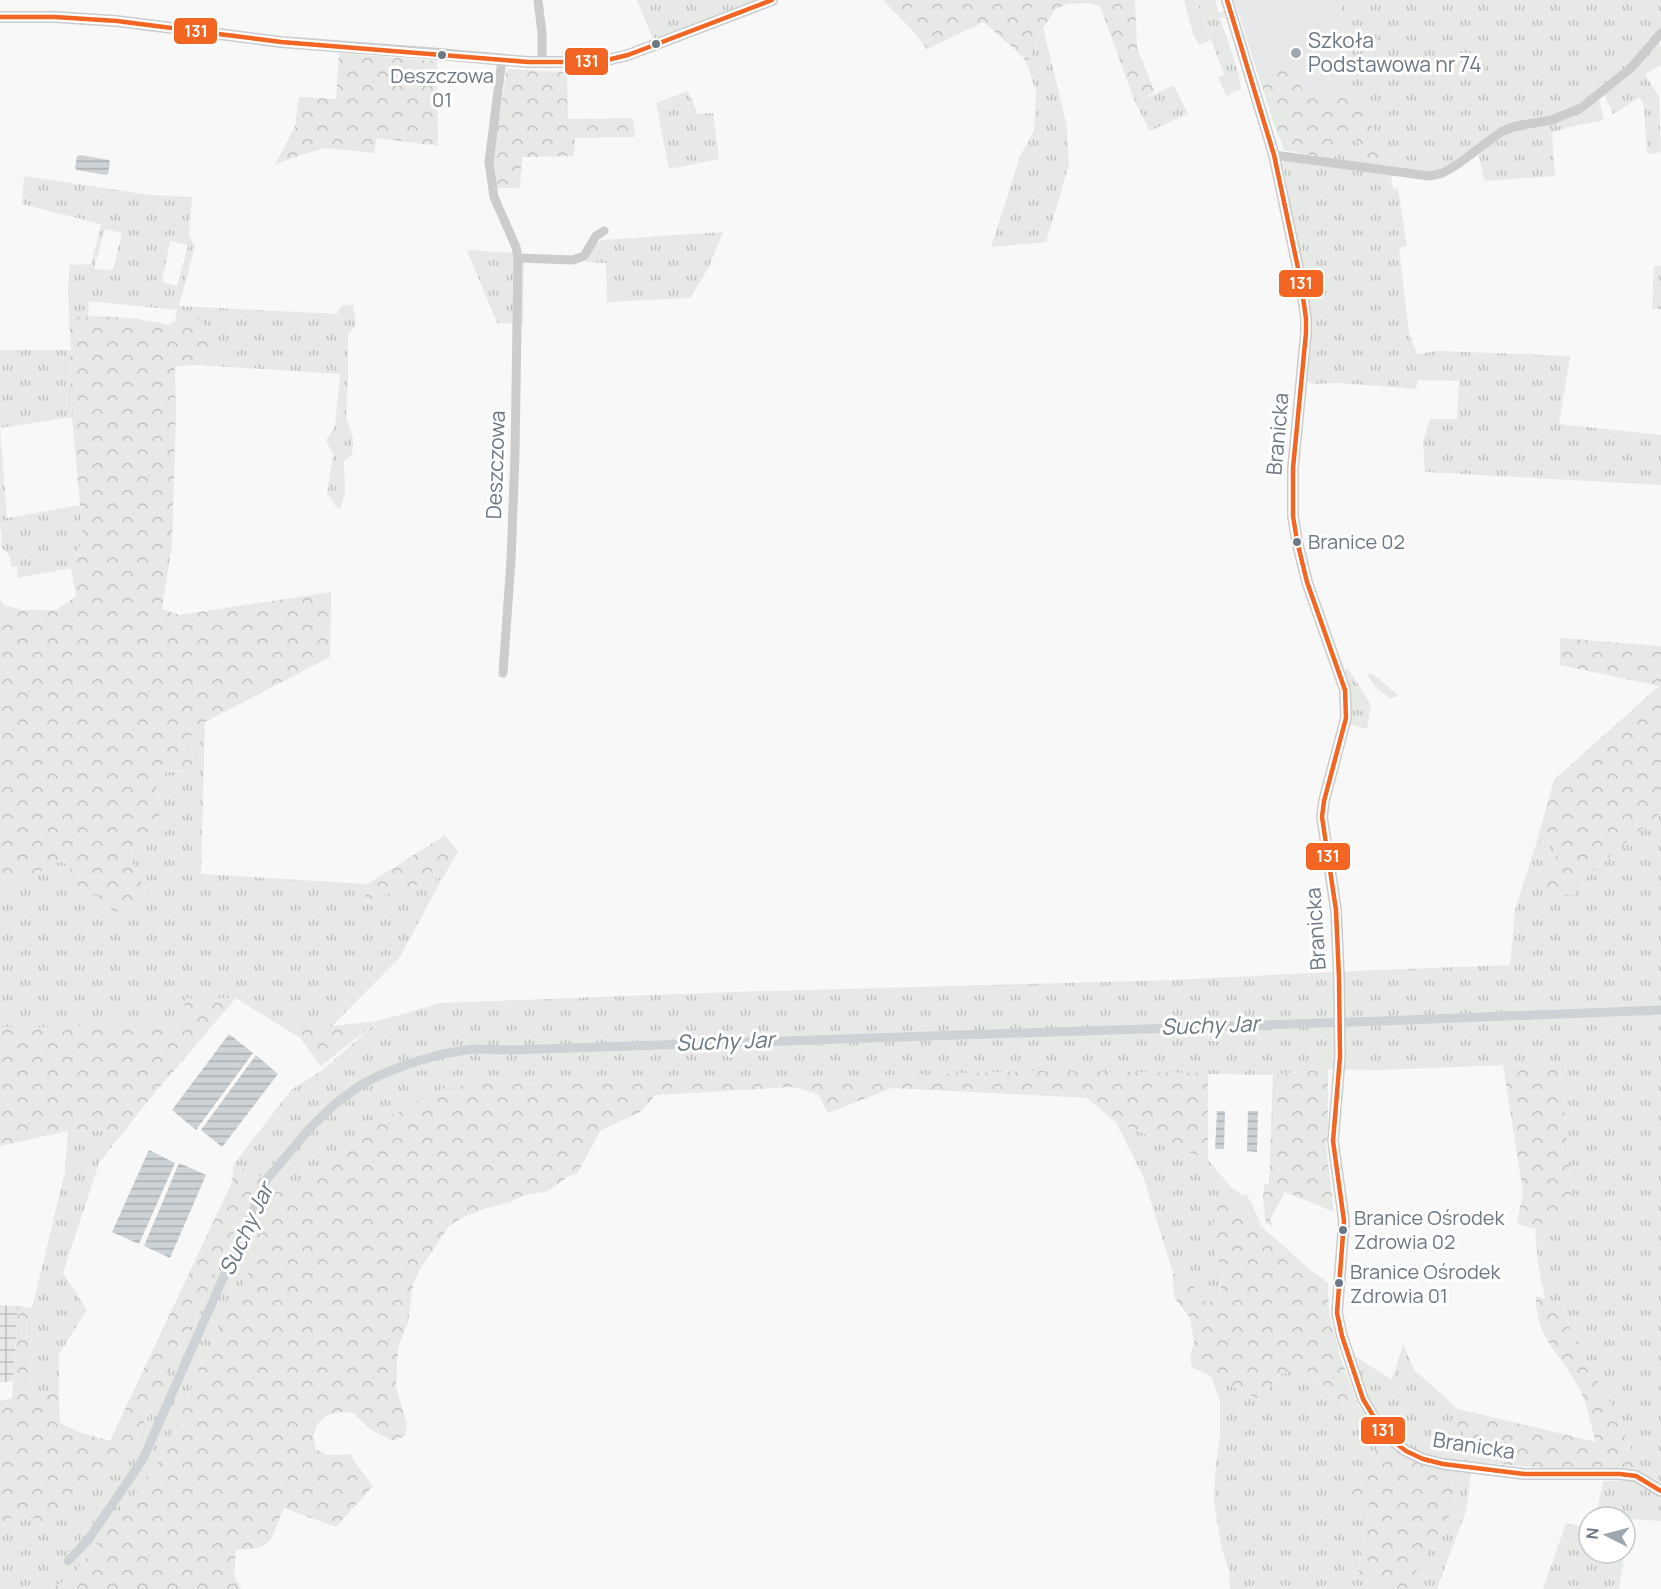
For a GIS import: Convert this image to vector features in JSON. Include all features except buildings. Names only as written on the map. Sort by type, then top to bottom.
[{"type":"street","points":[[538,0],[542,33],[542,63]]},
{"type":"street","points":[[0,17],[55,17],[117,21],[281,42],[542,63],[607,60],[628,55],[772,0]]},
{"type":"street","name":"Branicka","points":[[1227,0],[1274,155],[1299,272],[1306,319],[1305,358],[1293,468],[1293,516],[1307,582],[1345,690],[1346,700],[1346,718],[1324,801],[1322,817],[1336,910],[1340,1057],[1333,1141],[1344,1221],[1337,1313],[1342,1336],[1364,1399],[1378,1424],[1406,1451],[1423,1459],[1443,1464],[1524,1474],[1636,1476],[1661,1491]]},
{"type":"street","points":[[1274,155],[1428,176],[1443,173],[1473,154],[1501,132],[1516,126],[1552,120],[1581,108],[1631,68],[1661,33]]},
{"type":"street","name":"Deszczowa","points":[[502,60],[489,162],[494,197],[516,247],[518,258],[515,454],[511,560],[503,673]]},
{"type":"street","points":[[518,258],[573,260],[584,256],[596,236],[604,231]]},
{"type":"shaded area","name":"Szkoła Podstawowa nr 74","points":[[1234,0],[1342,0],[1338,116],[1278,136]]},
{"type":"shaded area","points":[[77,156],[109,160],[108,174],[77,170],[75,168]]},
{"type":"shaded area","points":[[229,1034],[253,1053],[196,1130],[172,1110]]},
{"type":"shaded area","points":[[256,1055],[278,1074],[222,1147],[201,1130]]},
{"type":"shaded area","points":[[1217,1111],[1225,1111],[1224,1149],[1215,1149]]},
{"type":"shaded area","points":[[1248,1111],[1258,1111],[1257,1152],[1247,1151]]},
{"type":"shaded area","points":[[149,1150],[175,1163],[139,1244],[112,1232]]},
{"type":"shaded area","points":[[179,1163],[206,1175],[170,1258],[144,1246]]},
{"type":"shaded area","points":[[0,1305],[18,1306],[13,1381],[0,1383]]},
{"type":"green space","points":[[637,0],[756,0],[653,39]]},
{"type":"green space","points":[[883,0],[1135,0],[1137,48],[1155,92],[1135,102],[1100,6],[1090,3],[1067,4],[1055,10],[1043,28],[1027,63],[984,22],[927,49]]},
{"type":"green space","points":[[1184,0],[1196,0],[1211,40],[1199,45],[1193,34]]},
{"type":"green space","points":[[1196,0],[1215,0],[1219,13],[1224,11],[1226,16],[1220,18],[1238,71],[1241,89],[1226,96],[1218,77],[1224,74]]},
{"type":"green space","points":[[1342,0],[1661,0],[1661,30],[1645,51],[1577,105],[1552,117],[1515,123],[1444,169],[1423,171],[1383,165],[1370,120],[1338,89]]},
{"type":"green space","points":[[1043,28],[1067,126],[1069,165],[1046,242],[991,247],[1021,154],[1034,131],[1036,92],[1027,63]]},
{"type":"green space","points":[[1659,42],[1661,65],[1645,74],[1659,97],[1661,152],[1647,154],[1644,106],[1640,97],[1613,114],[1604,94]]},
{"type":"green space","points":[[339,53],[437,61],[438,146],[377,138],[374,153],[325,148],[275,165],[295,126],[299,97],[336,99]]},
{"type":"green space","points":[[507,69],[567,72],[568,119],[633,118],[635,137],[575,138],[574,156],[522,157],[520,188],[497,188],[492,160]]},
{"type":"green space","points":[[1284,69],[1288,72],[1292,83],[1298,82],[1305,94],[1338,89],[1370,120],[1383,165],[1370,166],[1355,137],[1321,157],[1284,150],[1259,76],[1264,75],[1266,81],[1277,77],[1276,71]]},
{"type":"green space","points":[[1174,86],[1188,114],[1150,131],[1135,102]]},
{"type":"green space","points":[[688,91],[698,114],[713,113],[719,159],[669,169],[656,103]]},
{"type":"green space","points":[[1593,100],[1599,100],[1604,120],[1552,133],[1555,176],[1484,181],[1480,151],[1516,128],[1552,123]]},
{"type":"green space","points":[[1355,137],[1370,166],[1321,157]]},
{"type":"green space","points":[[1283,160],[1391,175],[1393,189],[1398,188],[1407,246],[1399,248],[1409,333],[1417,354],[1438,351],[1570,356],[1559,424],[1661,435],[1661,485],[1425,472],[1423,441],[1430,419],[1457,419],[1459,381],[1418,380],[1416,389],[1339,383],[1312,384],[1307,381],[1312,323]]},
{"type":"green space","points":[[24,176],[151,195],[192,197],[189,236],[195,246],[179,306],[337,314],[341,306],[353,304],[356,326],[348,334],[346,417],[353,438],[352,454],[344,461],[345,492],[341,508],[336,507],[327,493],[333,455],[326,440],[335,426],[340,374],[199,365],[213,357],[192,312],[175,321],[177,310],[89,301],[88,316],[69,317],[70,265],[91,264],[101,224],[22,204]],"holes":[[[105,229],[122,233],[113,270],[94,269]],[[170,241],[188,245],[177,286],[162,282]]]},
{"type":"green space","points":[[723,232],[709,267],[690,298],[607,302],[606,263],[586,262],[595,245],[602,240]]},
{"type":"green space","points":[[467,250],[515,253],[524,262],[523,324],[497,323]]},
{"type":"green space","points":[[1654,266],[1661,266],[1661,309],[1652,309]]},
{"type":"green space","points":[[192,312],[208,332],[213,357],[199,365],[175,366],[176,414],[172,545],[162,609],[179,615],[331,592],[330,657],[193,727],[190,744],[194,761],[190,768],[166,772],[153,782],[160,803],[157,824],[148,837],[131,853],[135,872],[144,886],[145,894],[133,907],[117,913],[96,894],[79,891],[69,867],[62,861],[30,876],[0,881],[0,600],[4,605],[21,610],[56,610],[76,596],[71,568],[83,538],[72,417],[69,317],[119,317],[168,325]]},
{"type":"green space","points":[[0,350],[71,350],[72,417],[0,428]]},
{"type":"green space","points":[[0,428],[7,518],[80,505],[83,538],[71,568],[18,578],[17,567],[11,567],[10,556],[1,547]]},
{"type":"green space","points":[[1560,638],[1661,646],[1661,812],[1578,884],[1576,895],[1547,897],[1544,883],[1556,859],[1554,847],[1537,841],[1554,780],[1659,686],[1560,665]]},
{"type":"green space","points":[[1348,668],[1371,705],[1367,729],[1349,724],[1344,671]]},
{"type":"green space","points":[[1366,673],[1373,674],[1397,694],[1396,697],[1390,698],[1376,688]]},
{"type":"green space","points":[[205,722],[201,874],[368,884],[364,901],[443,877],[400,957],[332,1026],[274,1022],[236,998],[187,998],[182,1021],[56,1027],[0,1027],[0,881],[30,876],[61,861],[69,866],[79,891],[96,894],[117,913],[133,907],[145,894],[144,886],[135,872],[131,853],[150,833],[160,812],[160,798],[153,782],[162,774],[182,772],[194,761],[190,744],[193,727]]},
{"type":"green space","points":[[1661,812],[1661,1487],[1621,1470],[1637,1467],[1615,1411],[1574,1340],[1562,1304],[1545,1299],[1538,1263],[1535,1229],[1572,1200],[1560,1063],[1378,1070],[1328,1069],[1273,1075],[1039,1071],[656,1082],[478,1084],[445,1088],[373,1125],[298,1196],[234,1164],[291,1090],[323,1070],[378,1021],[441,1003],[731,992],[1172,980],[1510,965],[1515,910],[1537,841],[1554,847],[1556,859],[1544,883],[1578,884]]},
{"type":"green space","points":[[445,835],[458,852],[443,877],[364,901],[368,884]]},
{"type":"green space","points":[[186,998],[236,998],[125,1130],[68,1131],[0,1146],[0,1027],[56,1027],[181,1021]]},
{"type":"green space","points":[[378,1021],[321,1066],[300,1038],[274,1022],[332,1026]]},
{"type":"green space","points":[[1560,1063],[1572,1200],[1535,1229],[1517,1224],[1523,1192],[1503,1065]]},
{"type":"green space","points":[[1328,1069],[1326,1145],[1334,1212],[1285,1192],[1270,1220],[1273,1227],[1266,1223],[1263,1200],[1264,1184],[1269,1184],[1273,1075]]},
{"type":"green space","points":[[1039,1071],[1208,1073],[1208,1160],[1116,1122],[1087,1098],[892,1088],[828,1113],[818,1094],[793,1087],[655,1095],[642,1111],[600,1131],[577,1174],[569,1176],[548,1191],[522,1196],[511,1202],[484,1209],[449,1226],[413,1284],[408,1323],[398,1348],[396,1387],[407,1424],[405,1436],[393,1441],[371,1430],[353,1413],[340,1412],[328,1415],[317,1424],[313,1437],[316,1449],[327,1455],[350,1454],[373,1486],[336,1527],[284,1508],[273,1535],[265,1545],[236,1550],[234,1575],[241,1589],[51,1589],[71,1577],[153,1472],[178,1423],[202,1361],[262,1247],[235,1230],[193,1323],[126,1460],[42,1525],[23,1510],[0,1526],[0,1401],[12,1398],[18,1306],[32,1308],[30,1393],[59,1394],[60,1423],[82,1433],[110,1441],[232,1182],[234,1164],[298,1196],[373,1125],[445,1088],[478,1084],[656,1082]]},
{"type":"green space","points":[[1116,1122],[1208,1160],[1232,1188],[1244,1196],[1247,1195],[1260,1225],[1223,1192],[1214,1252],[1222,1269],[1220,1302],[1203,1301],[1190,1281],[1173,1273],[1143,1176]]},
{"type":"green space","points":[[125,1130],[99,1163],[63,1273],[87,1310],[59,1354],[59,1394],[30,1393],[32,1308],[65,1172],[68,1131]]},
{"type":"green space","points":[[1222,1191],[1328,1283],[1329,1314],[1341,1359],[1359,1406],[1348,1408],[1303,1367],[1280,1374],[1260,1400],[1192,1367],[1190,1357],[1194,1342],[1190,1318],[1174,1297],[1173,1273],[1190,1281],[1203,1301],[1220,1302],[1222,1269],[1214,1252],[1213,1225]]},
{"type":"green space","points":[[235,1230],[263,1247],[202,1361],[178,1423],[153,1472],[71,1577],[51,1589],[0,1589],[0,1526],[23,1510],[126,1460],[193,1323]]},
{"type":"green space","points":[[1536,1296],[1562,1304],[1574,1340],[1615,1411],[1637,1468],[1580,1470],[1487,1463],[1456,1424],[1458,1409],[1596,1442],[1582,1393],[1544,1334],[1537,1310]]},
{"type":"green space","points":[[1403,1344],[1414,1370],[1458,1409],[1456,1424],[1487,1463],[1445,1460],[1423,1455],[1396,1437],[1386,1425],[1370,1399],[1353,1355],[1392,1380]]},
{"type":"green space","points":[[1303,1367],[1347,1408],[1359,1406],[1385,1440],[1369,1502],[1358,1574],[1384,1589],[1230,1589],[1229,1570],[1222,1549],[1214,1501],[1220,1434],[1220,1401],[1211,1376],[1259,1400],[1281,1374]]},
{"type":"green space","points":[[1385,1440],[1451,1470],[1455,1507],[1406,1589],[1384,1589],[1358,1574],[1369,1503],[1341,1494]]},
{"type":"green space","points":[[1451,1470],[1471,1473],[1466,1511],[1437,1589],[1406,1589],[1455,1507]]},
{"type":"green space","points":[[1636,1480],[1661,1497],[1661,1521],[1637,1519],[1637,1505],[1598,1505],[1603,1481]]},
{"type":"green space","points":[[1566,1523],[1577,1526],[1577,1565],[1623,1565],[1619,1589],[1543,1589]]},
{"type":"waterway","name":"Suchy Jar","points":[[68,1561],[88,1540],[143,1459],[267,1179],[310,1128],[336,1103],[361,1085],[408,1064],[442,1054],[473,1049],[511,1050],[1661,1010]]},
{"type":"transit line","name":"131","points":[[0,17],[55,17],[117,21],[281,42],[528,62],[581,62],[607,60],[628,55],[772,0]]},
{"type":"transit line","name":"131","points":[[1227,0],[1274,155],[1301,282],[1306,333],[1293,468],[1293,516],[1307,582],[1345,690],[1346,718],[1324,801],[1322,817],[1336,910],[1339,978],[1340,1057],[1333,1141],[1344,1221],[1337,1313],[1342,1336],[1363,1399],[1389,1438],[1406,1451],[1423,1459],[1443,1464],[1524,1474],[1636,1476],[1661,1491]]},
{"type":"place","name":"Szkoła Podstawowa nr 74","points":[[1296,53]]},
{"type":"place","name":"Deszczowa 01","points":[[442,55]]},
{"type":"place","name":"Branice 02","points":[[1297,542]]},
{"type":"place","name":"Branice Ośrodek Zdrowia 02","points":[[1343,1230]]},
{"type":"place","name":"Branice Ośrodek Zdrowia 01","points":[[1339,1283]]}]
